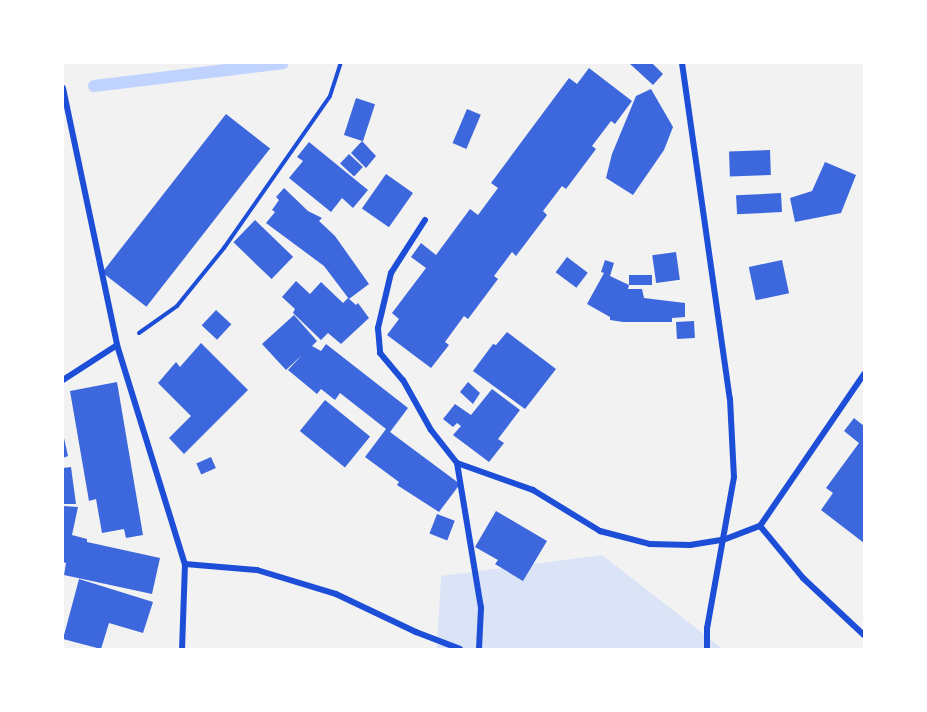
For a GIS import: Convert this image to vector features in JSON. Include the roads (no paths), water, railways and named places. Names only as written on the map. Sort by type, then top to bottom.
[{"type":"street","points":[[682,63],[730,399],[734,477],[707,628],[707,649]]},
{"type":"street","points":[[63,88],[117,345],[185,564],[182,649]]},
{"type":"street","points":[[425,220],[391,273],[378,328],[380,353],[403,380],[431,430],[457,463],[481,608],[479,649]]},
{"type":"street","points":[[63,380],[117,345]]},
{"type":"street","points":[[457,463],[533,490],[600,531],[650,544],[690,545],[723,540],[760,526],[864,374]]},
{"type":"street","points":[[760,526],[803,578],[864,635]]},
{"type":"street","points":[[185,564],[257,570],[336,594],[416,632],[460,649]]},
{"type":"waterway","points":[[94,86],[283,63]]}]
